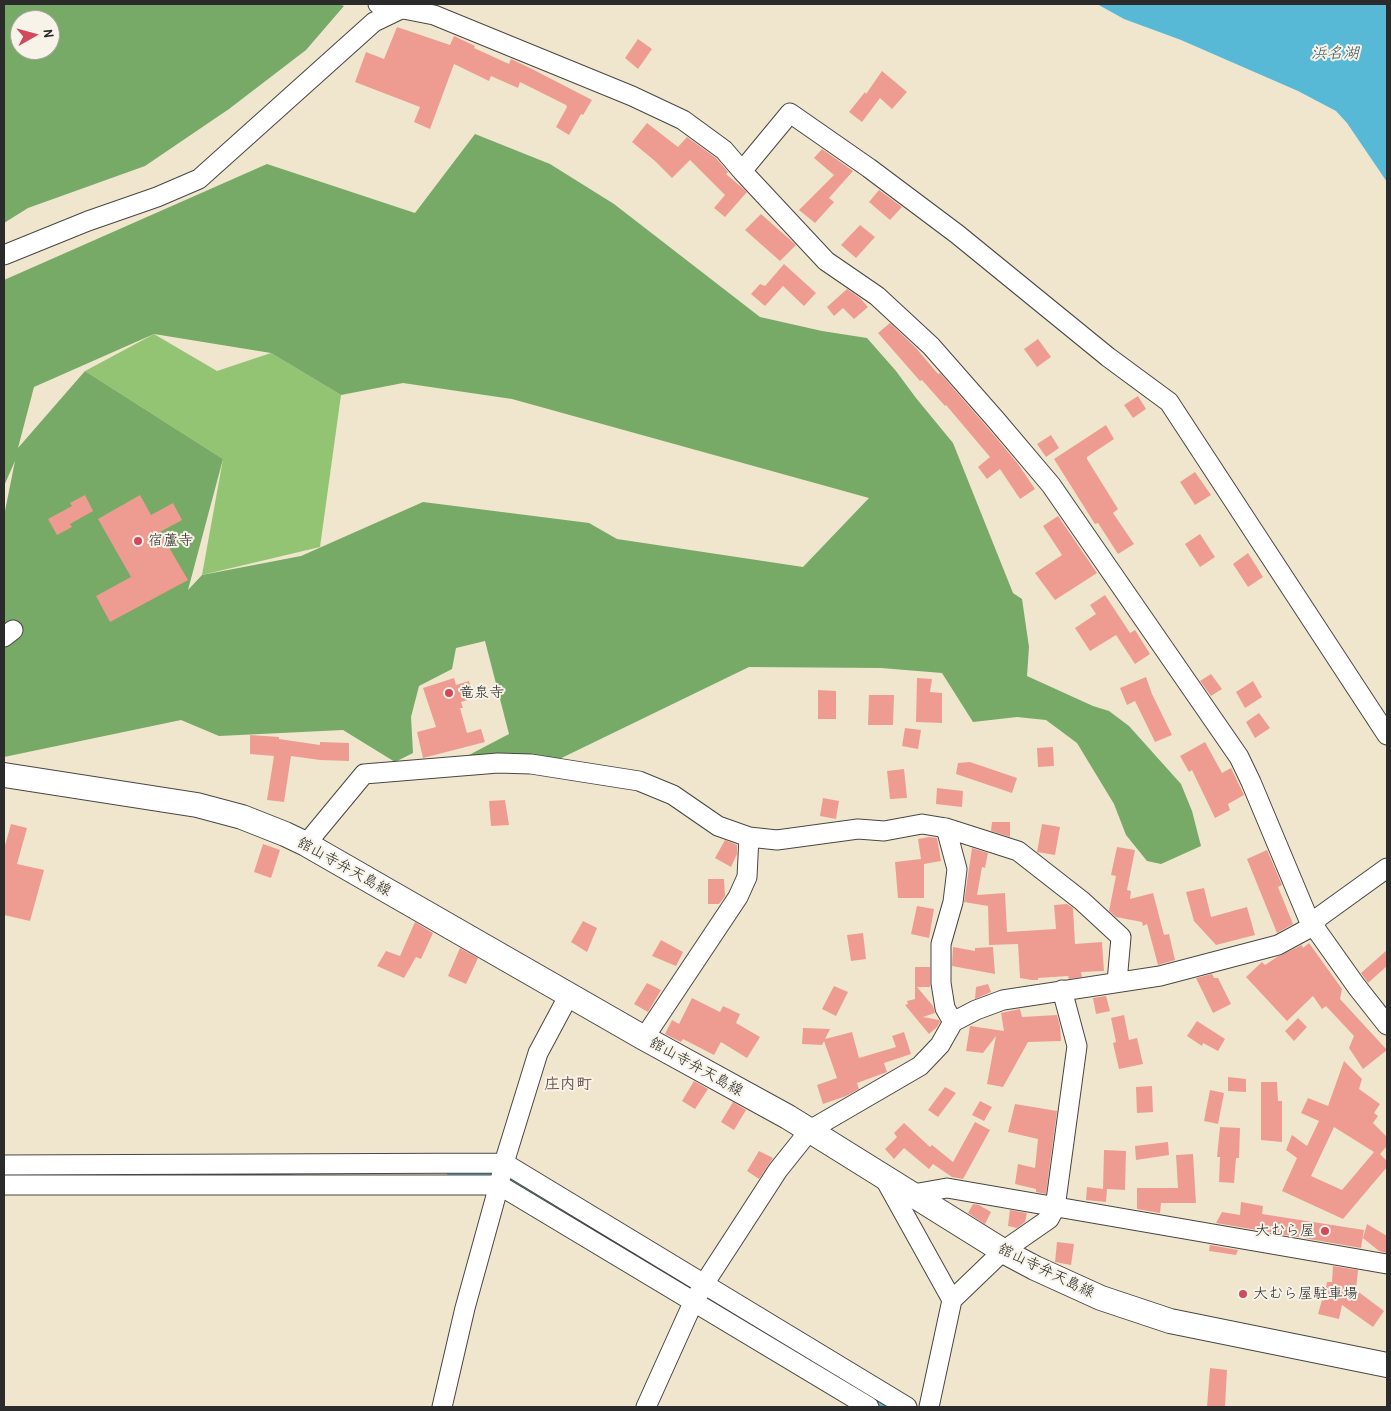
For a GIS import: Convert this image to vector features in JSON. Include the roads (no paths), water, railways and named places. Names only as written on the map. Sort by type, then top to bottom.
[{"type":"main road","name":"舘山寺弁天島線","points":[[4,775],[197,805],[249,820],[306,844],[644,1038],[810,1130],[1003,1251],[1068,1284],[1101,1298],[1162,1318],[1206,1329],[1387,1365]]},
{"type":"street","points":[[378,4],[434,15],[632,96],[684,120],[724,150],[742,172],[826,261],[877,296],[931,346],[1051,485],[1239,757],[1313,926],[1387,1025]]},
{"type":"street","points":[[4,255],[88,221],[157,197],[199,179],[374,22],[401,8]]},
{"type":"street","points":[[742,172],[790,113],[957,234],[1108,357],[1169,402],[1387,735]]},
{"type":"street","points":[[306,844],[364,774],[498,763],[531,764],[639,781],[673,795],[718,826],[749,837],[778,840],[858,828],[884,831],[922,824],[946,828],[1018,851],[1082,901],[1121,937],[1117,982]]},
{"type":"street","points":[[946,828],[958,870],[953,902],[941,944],[941,982],[945,1008],[954,1022]]},
{"type":"street","points":[[644,1038],[738,897],[747,876],[749,837]]},
{"type":"street","points":[[646,1407],[698,1293],[778,1170],[810,1130],[920,1066],[940,1044],[954,1022],[976,1010],[1003,1000],[1160,976],[1278,945],[1313,926],[1319,917],[1387,868]]},
{"type":"street","points":[[929,1407],[952,1300],[1003,1251],[1049,1219],[1055,1208],[1077,1046],[1062,990]]},
{"type":"street","points":[[448,1406],[464,1308],[504,1164],[538,1053],[569,995]]},
{"type":"street","points":[[4,1165],[504,1164],[869,1407]]},
{"type":"street","points":[[882,1175],[952,1300]]},
{"type":"street","points":[[4,1185],[499,1185],[907,1407]]},
{"type":"street","points":[[913,1194],[946,1188],[1387,1264]]},
{"type":"water","name":"浜名湖","points":[[1097,4],[1387,4],[1387,182],[1347,123],[1336,111],[1298,91],[1181,40],[1124,19]]},
{"type":"waterway","points":[[4,1175],[291,1173]]},
{"type":"waterway","points":[[449,1173],[493,1173]]},
{"type":"waterway","points":[[508,1179],[694,1290]]},
{"type":"waterway","points":[[703,1296],[745,1322]]},
{"type":"waterway","points":[[873,1400],[885,1407]]},
{"type":"place","name":"宿蘆寺","points":[[138,541]]},
{"type":"place","name":"竜泉寺","points":[[449,693]]},
{"type":"place","name":"大むら屋","points":[[1325,1231]]},
{"type":"place","name":"大むら屋駐車場","points":[[1243,1294]]},
{"type":"district","name":"庄内町","points":[[568,1085]]}]
